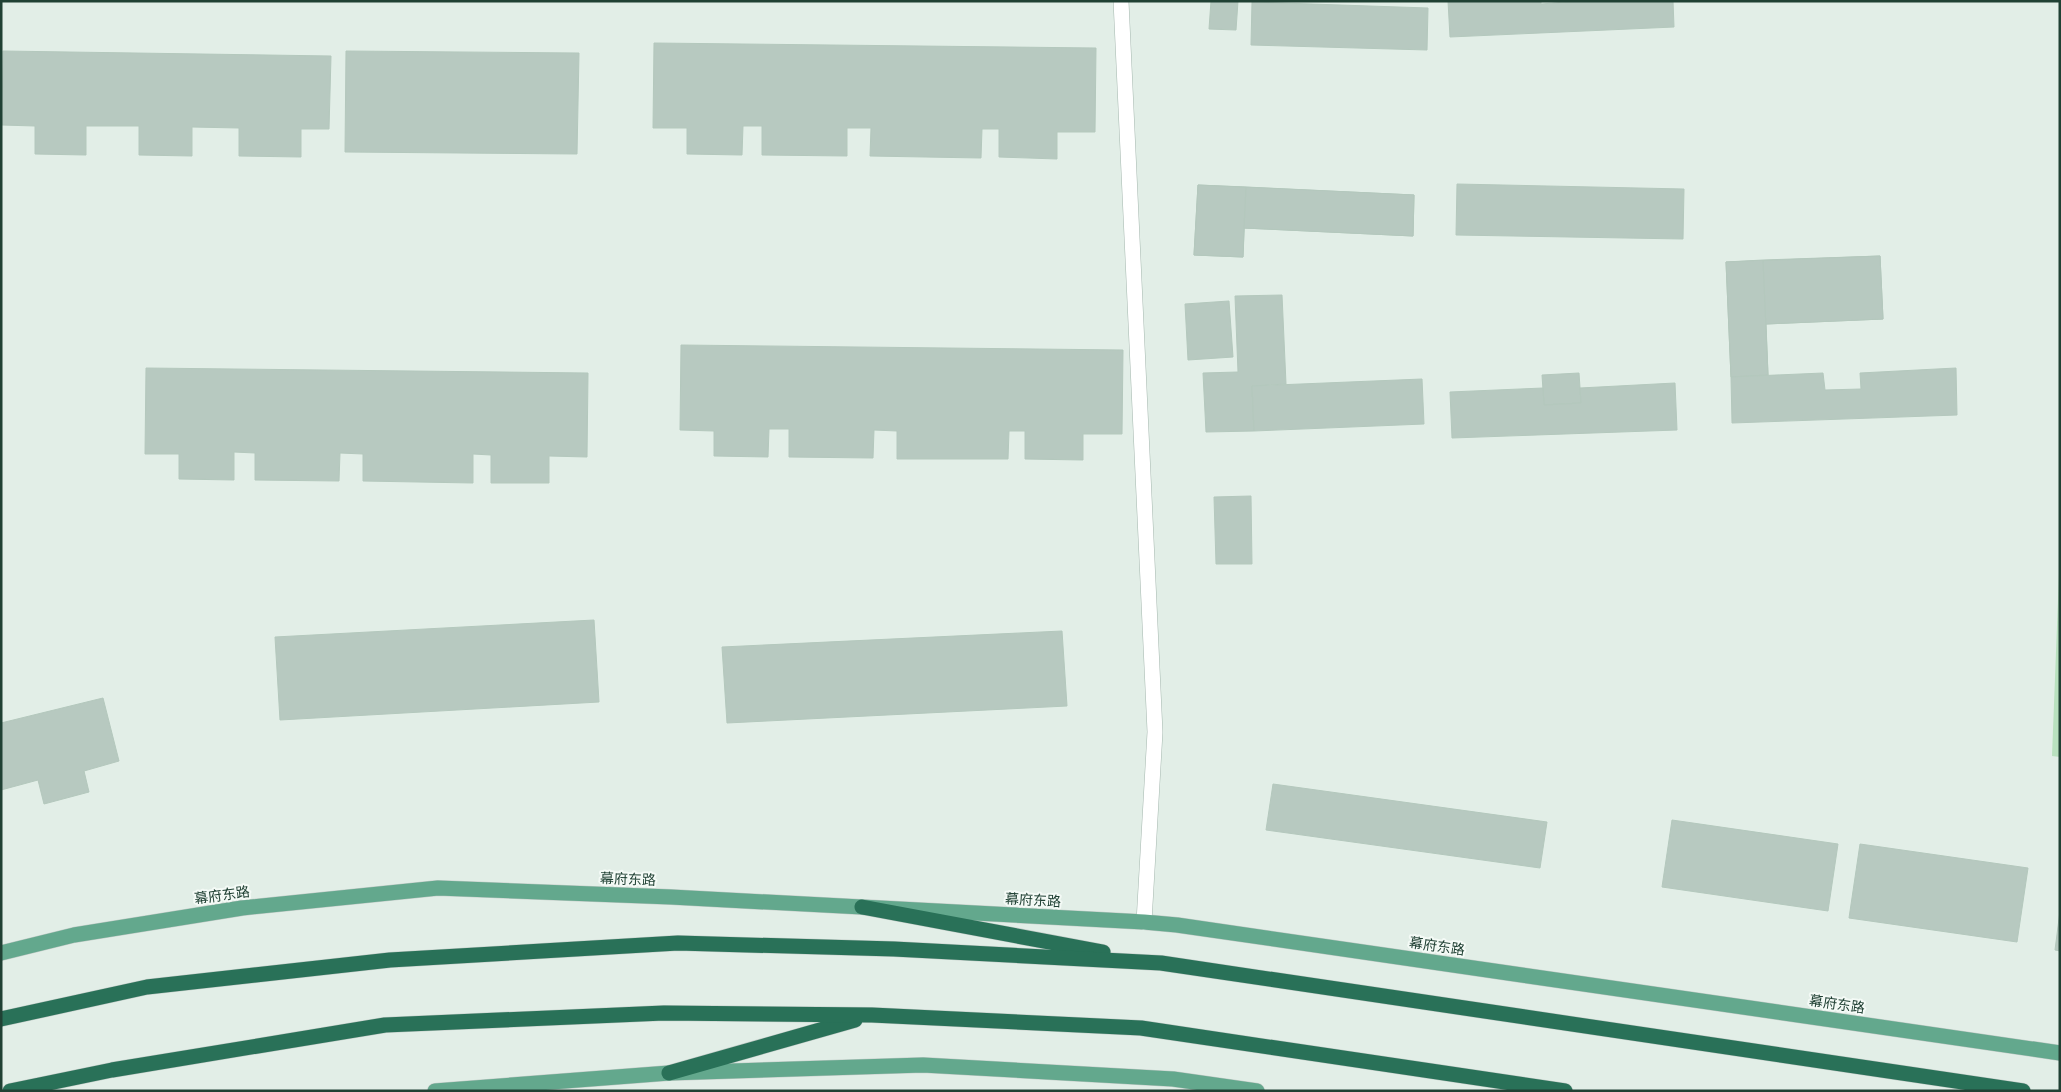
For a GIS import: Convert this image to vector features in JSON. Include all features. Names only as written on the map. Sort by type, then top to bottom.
[{"type":"highway","points":[[862,906],[1161,963],[2023,1091]]},
{"type":"highway","points":[[1,1020],[147,987],[390,960],[678,943],[894,949],[1161,963]]},
{"type":"highway","points":[[10,1091],[112,1070],[385,1025],[664,1013],[872,1015],[1142,1028],[1565,1091]]},
{"type":"highway","points":[[669,1073],[872,1015]]},
{"type":"main road","name":"幕府东路","points":[[1,954],[74,935],[242,908],[438,888],[862,906],[1144,922],[2060,1053]]},
{"type":"main road","points":[[435,1091],[669,1073],[923,1065],[1173,1079],[1257,1091]]},
{"type":"street","points":[[1121,1],[1155,732],[1144,922]]},
{"type":"green space","points":[[2060,548],[2060,757],[2052,756]]},
{"type":"building","points":[[1211,1],[1238,1],[1236,30],[1209,29]]},
{"type":"building","points":[[1448,1],[1541,1],[1541,4],[1578,1],[1673,1],[1674,27],[1450,37]]},
{"type":"building","points":[[1252,2],[1428,8],[1427,50],[1251,45]]},
{"type":"building","points":[[654,43],[1096,48],[1095,132],[1057,132],[1057,159],[999,157],[999,129],[982,129],[981,158],[870,156],[871,128],[847,128],[847,156],[762,155],[762,126],[743,126],[742,155],[687,154],[687,128],[653,128]]},
{"type":"building","points":[[3,51],[331,56],[329,129],[301,129],[301,157],[239,156],[239,128],[192,127],[192,156],[139,155],[139,126],[86,126],[86,155],[35,154],[35,126],[2,125]]},
{"type":"building","points":[[346,51],[579,53],[577,154],[345,152]]},
{"type":"building","points":[[1457,184],[1684,189],[1683,239],[1456,235]]},
{"type":"building","points":[[1198,185],[1246,187],[1243,257],[1194,255]]},
{"type":"building","points":[[1198,185],[1414,195],[1413,236],[1244,228],[1243,257],[1194,255]]},
{"type":"building","points":[[1246,187],[1414,195],[1413,236],[1244,228]]},
{"type":"building","points":[[1880,256],[1883,319],[1766,324],[1763,260]]},
{"type":"building","points":[[1880,256],[1883,319],[1766,324],[1768,375],[1731,377],[1726,262]]},
{"type":"building","points":[[1763,260],[1768,375],[1731,377],[1726,262]]},
{"type":"building","points":[[1282,295],[1286,384],[1252,386],[1254,431],[1206,432],[1203,373],[1238,372],[1235,296]]},
{"type":"building","points":[[1229,301],[1233,357],[1188,360],[1185,304]]},
{"type":"building","points":[[681,345],[1123,350],[1122,434],[1083,434],[1083,460],[1025,459],[1025,431],[1009,431],[1008,459],[897,459],[897,431],[874,430],[873,458],[789,457],[789,429],[769,429],[768,457],[714,456],[714,431],[680,430]]},
{"type":"building","points":[[146,368],[588,373],[587,457],[549,456],[549,483],[491,483],[491,455],[473,454],[473,483],[363,481],[363,454],[340,453],[339,481],[255,480],[255,453],[234,452],[234,480],[179,479],[179,454],[145,454]]},
{"type":"building","points":[[1956,368],[1957,415],[1732,423],[1731,377],[1823,373],[1825,390],[1861,389],[1860,373]]},
{"type":"building","points":[[1579,373],[1581,403],[1544,405],[1542,375]]},
{"type":"building","points":[[1422,379],[1424,424],[1254,431],[1252,386]]},
{"type":"building","points":[[1675,383],[1677,430],[1452,438],[1450,392],[1543,388],[1544,405],[1581,403],[1580,388]]},
{"type":"building","points":[[1251,496],[1252,564],[1216,564],[1214,497]]},
{"type":"building","points":[[594,620],[599,702],[280,720],[275,637]]},
{"type":"building","points":[[1062,631],[1067,706],[727,723],[722,647]]},
{"type":"building","points":[[103,698],[119,761],[84,771],[89,792],[44,804],[38,780],[1,790],[1,723]]},
{"type":"building","points":[[1273,784],[1547,822],[1540,868],[1266,830]]},
{"type":"building","points":[[1672,820],[1838,844],[1828,911],[1662,887]]},
{"type":"building","points":[[1860,844],[2028,868],[2017,942],[1849,918]]},
{"type":"building","points":[[2060,911],[2060,951],[2055,950]]}]
